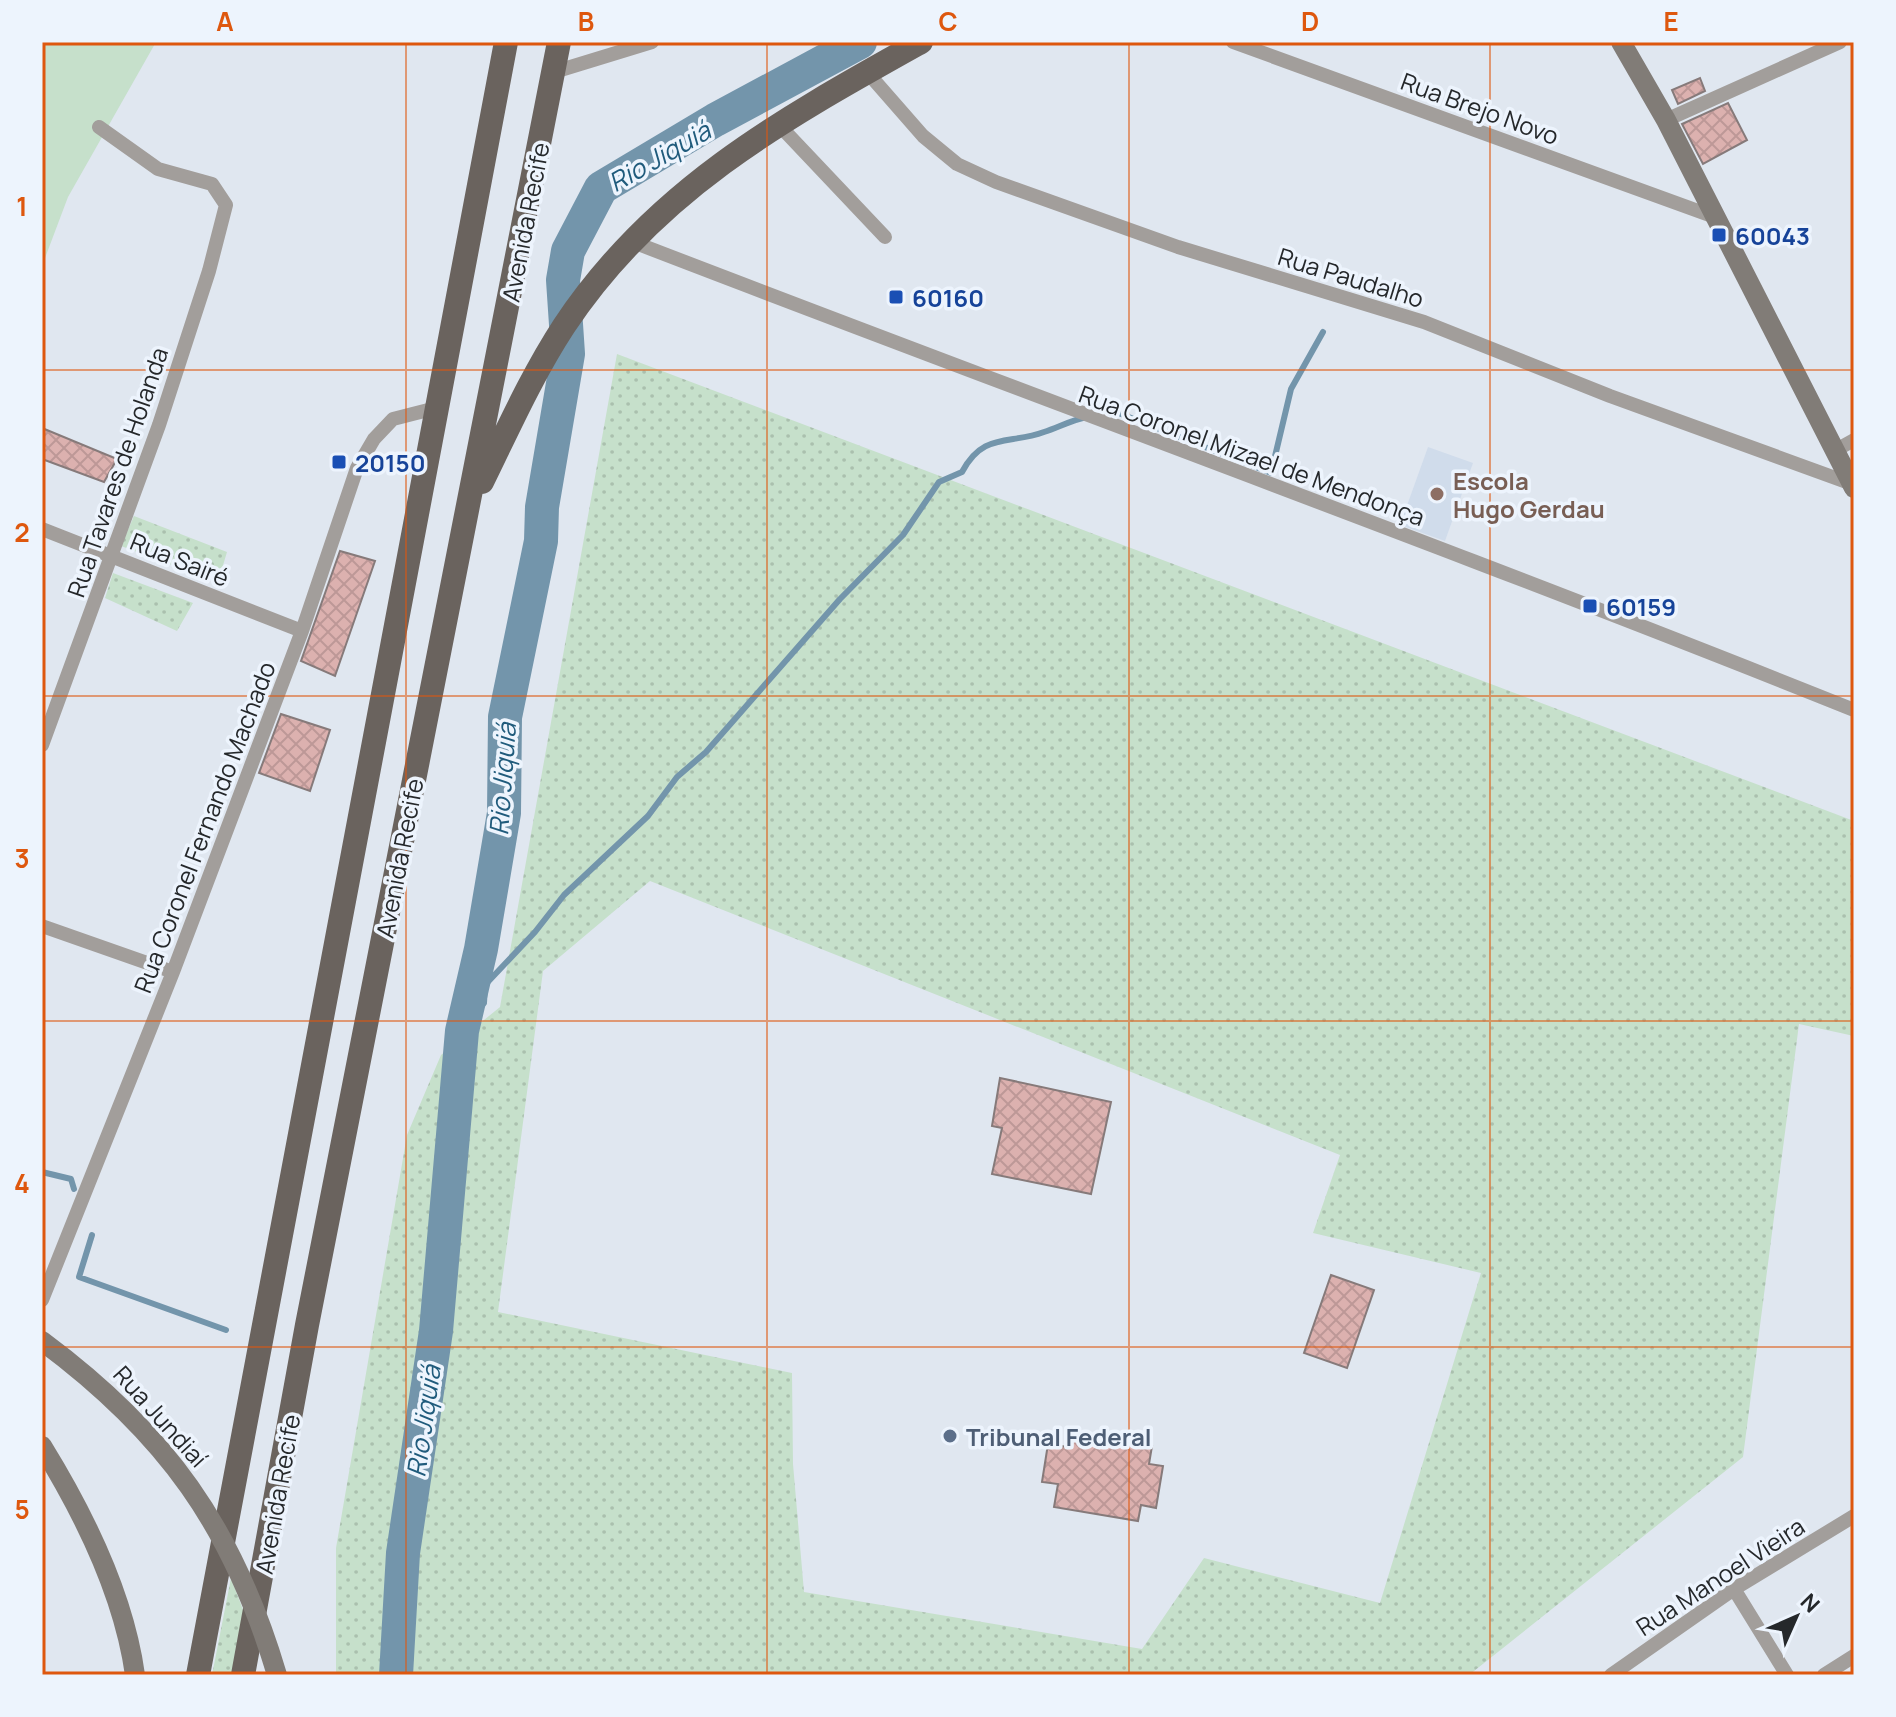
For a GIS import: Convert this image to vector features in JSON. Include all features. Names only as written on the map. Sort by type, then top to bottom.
[{"type":"main road","name":"Avenida Recife","points":[[198,1675],[249,1419],[506,42]]},
{"type":"main road","name":"Avenida Recife","points":[[243,1675],[559,42]]},
{"type":"main road","points":[[465,516],[533,379],[565,325],[597,283],[666,206],[718,164],[921,42]]},
{"type":"main road","points":[[1621,42],[1666,120],[1712,216],[1845,445],[1853,486]]},
{"type":"main road","name":"Rua Jundiaí","points":[[42,1341],[91,1378],[126,1410],[161,1446],[195,1492],[245,1586],[277,1675]]},
{"type":"main road","points":[[42,1446],[93,1540],[117,1605],[135,1675]]},
{"type":"street","points":[[554,72],[652,42]]},
{"type":"street","name":"Rua Brejo Novo","points":[[1233,42],[1712,216]]},
{"type":"street","points":[[1666,120],[1840,42]]},
{"type":"street","name":"Rua Paudalho","points":[[867,72],[923,136],[957,164],[996,182],[1178,247],[1424,322],[1610,396],[1853,486]]},
{"type":"street","points":[[779,125],[885,237]]},
{"type":"street","name":"Rua Tavares de Holanda","points":[[42,745],[163,411],[226,211],[224,197],[212,184],[158,169],[99,127]]},
{"type":"street","name":"Rua Coronel Mizael de Mendonça","points":[[633,242],[1076,413],[1628,619],[1854,710]]},
{"type":"street","name":"Rua Coronel Fernando Machado","points":[[42,1297],[173,972],[302,631],[357,468],[374,439],[393,419],[436,408]]},
{"type":"street","name":"Rua Sairé","points":[[42,529],[302,631]]},
{"type":"street","points":[[42,926],[173,972]]},
{"type":"street","name":"Rua Manoel Vieira","points":[[1611,1675],[1734,1589],[1854,1516]]},
{"type":"street","points":[[1734,1589],[1787,1675]]},
{"type":"street","points":[[1824,1675],[1854,1656]]},
{"type":"shaded area","name":"Escola Hugo Gerdau","points":[[1428,447],[1473,463],[1445,541],[1400,525]]},
{"type":"green space","points":[[42,42],[156,42],[68,197],[42,266]]},
{"type":"green space","points":[[617,354],[1854,821],[1854,1036],[1799,1024],[1743,1457],[1469,1675],[336,1675],[336,1548],[407,1135],[441,1055],[500,1007]],"holes":[[[650,881],[1340,1155],[1313,1233],[1481,1273],[1380,1603],[1204,1558],[1142,1649],[804,1592],[793,1464],[792,1373],[498,1312],[543,971]]]},
{"type":"green space","points":[[134,516],[227,552],[218,582],[121,546]]},
{"type":"green space","points":[[113,573],[193,603],[177,631],[105,598]]},
{"type":"green space","points":[[231,1578],[248,1623],[237,1675],[212,1675]]},
{"type":"building","points":[[1700,78],[1705,91],[1678,104],[1672,90]]},
{"type":"building","points":[[1728,103],[1747,140],[1703,164],[1682,124]]},
{"type":"building","points":[[42,428],[117,459],[104,482],[42,459]]},
{"type":"building","points":[[340,551],[375,561],[335,676],[301,661]]},
{"type":"building","points":[[281,714],[330,730],[310,791],[259,773]]},
{"type":"building","points":[[1000,1078],[1111,1102],[1091,1194],[992,1174],[1002,1128],[992,1126]]},
{"type":"building","points":[[1331,1275],[1374,1290],[1347,1368],[1304,1353]]},
{"type":"building","points":[[1070,1432],[1152,1446],[1149,1464],[1163,1466],[1156,1508],[1141,1505],[1138,1521],[1054,1507],[1058,1484],[1042,1482],[1048,1444],[1068,1447]]},
{"type":"waterway","name":"Rio Jiquiá","points":[[396,1675],[403,1553],[436,1331],[462,1031],[481,949],[504,813],[505,717],[541,541],[542,507],[568,354],[563,280],[568,251],[601,188],[715,120],[860,42]]},
{"type":"waterway","points":[[1098,415],[1116,412],[1271,473],[1291,389],[1323,332]]},
{"type":"waterway","points":[[462,1031],[484,1003],[485,985],[535,932],[564,895],[648,816],[677,777],[706,752],[840,599],[903,535],[939,482],[962,472],[970,459],[988,445],[1031,436],[1087,417]]},
{"type":"waterway","points":[[42,1172],[71,1179],[74,1189]]},
{"type":"waterway","points":[[92,1235],[79,1277],[226,1330]]},
{"type":"place","name":"60043","points":[[1719,235]]},
{"type":"place","name":"60160","points":[[896,297]]},
{"type":"place","name":"20150","points":[[339,462]]},
{"type":"place","name":"Escola Hugo Gerdau","points":[[1437,494]]},
{"type":"place","name":"60159","points":[[1590,606]]},
{"type":"place","name":"Tribunal Federal","points":[[950,1436]]}]
